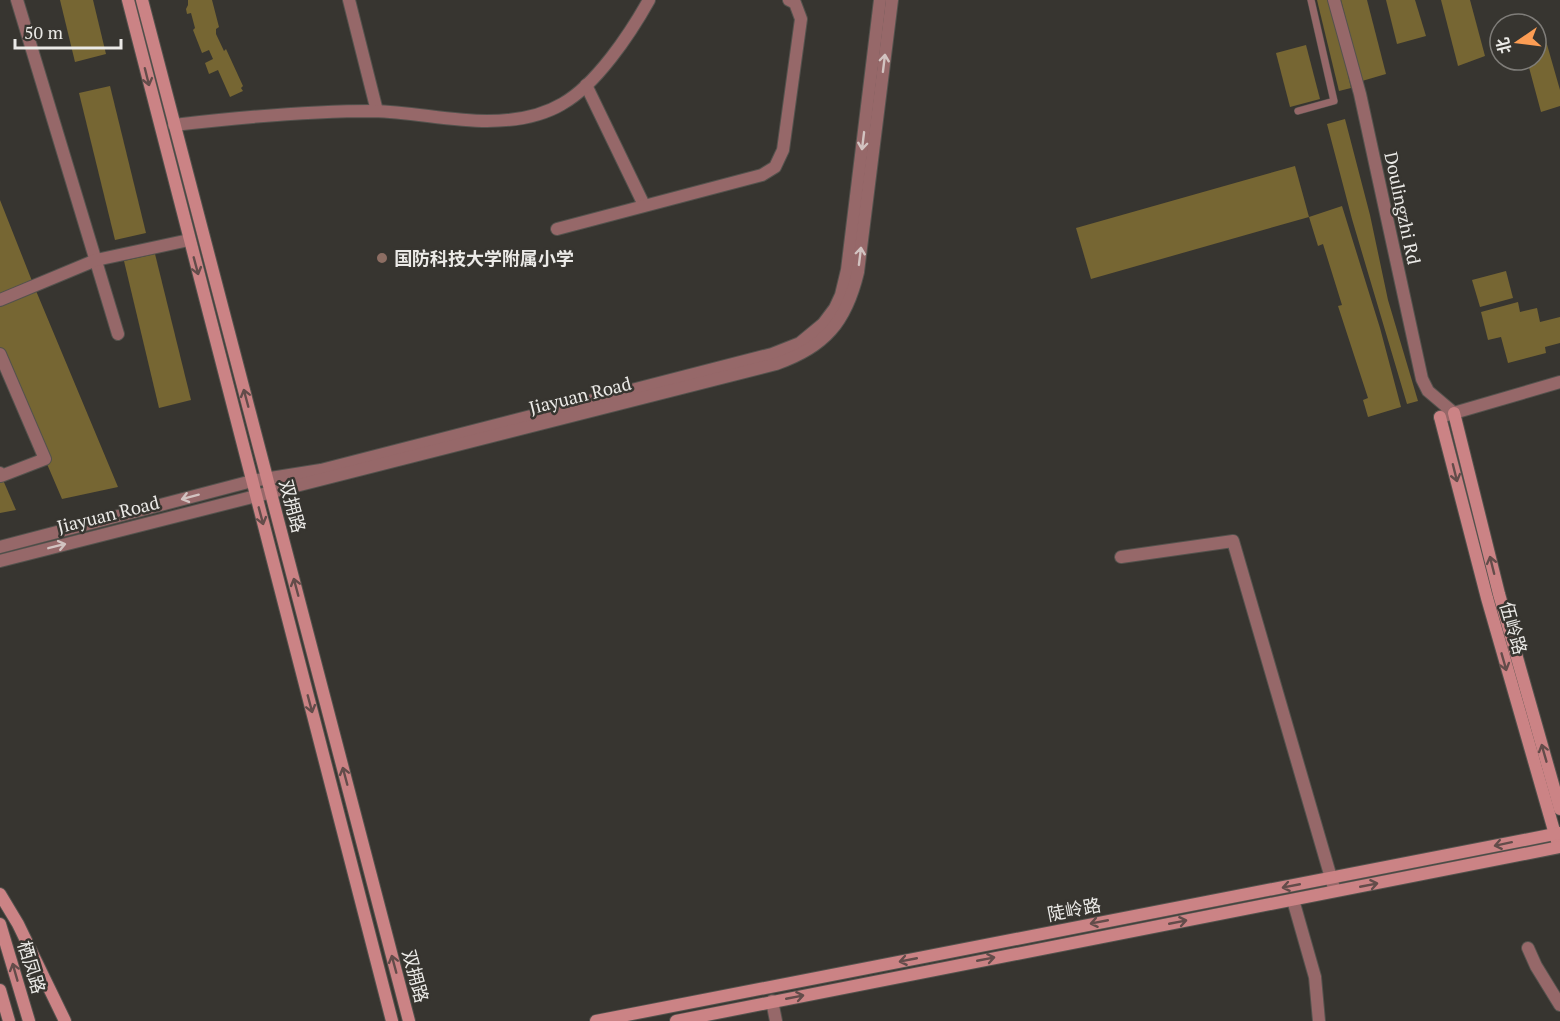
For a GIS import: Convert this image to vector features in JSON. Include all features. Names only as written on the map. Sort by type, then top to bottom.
[{"type":"main road","name":"双拥路","points":[[128,0],[392,1021]]},
{"type":"main road","name":"双拥路","points":[[142,0],[409,1021]]},
{"type":"main road","name":"伍岭路","points":[[1454,416],[1499,594],[1560,809]]},
{"type":"main road","name":"伍岭路","points":[[1441,420],[1486,598],[1560,848]]},
{"type":"main road","name":"陡岭路","points":[[596,1021],[1557,833]]},
{"type":"main road","name":"陡岭路","points":[[676,1021],[1560,848]]},
{"type":"main road","points":[[0,894],[18,924],[65,1021]]},
{"type":"main road","name":"栖凤路","points":[[0,924],[29,1021]]},
{"type":"main road","name":"栖凤路","points":[[0,990],[9,1021]]},
{"type":"street","points":[[17,0],[118,334]]},
{"type":"street","points":[[349,0],[377,111]]},
{"type":"street","points":[[174,125],[290,112],[377,111],[485,121],[513,121],[563,104],[586,85],[620,46],[649,0]]},
{"type":"street","points":[[557,229],[762,175],[775,167],[783,150],[801,19],[795,3],[789,0]]},
{"type":"street","name":"Jiayuan Road","points":[[0,547],[267,477],[321,470],[708,372],[789,349],[811,336],[835,308],[841,295],[847,270],[880,0]]},
{"type":"street","name":"Jiayuan Road","points":[[0,561],[776,364],[803,353],[817,344],[842,316],[852,298],[858,272],[892,0]]},
{"type":"street","name":"Doulingzhi Rd","points":[[1334,0],[1360,94],[1422,379],[1428,391],[1454,416]]},
{"type":"street","points":[[586,85],[644,206]]},
{"type":"street","points":[[0,300],[96,260],[189,240]]},
{"type":"street","points":[[0,354],[45,459],[1,476],[0,473]]},
{"type":"street","points":[[1441,420],[1560,382]]},
{"type":"street","points":[[1454,416],[1560,389]]},
{"type":"street","points":[[1121,557],[1233,541],[1335,892]]},
{"type":"street","points":[[1293,900],[1315,977],[1319,1021]]},
{"type":"street","points":[[1528,948],[1536,966],[1560,1005]]},
{"type":"street","points":[[772,1001],[776,1021]]},
{"type":"lane","points":[[1298,111],[1334,102],[1311,0]]},
{"type":"building","points":[[60,0],[93,0],[106,54],[75,62]]},
{"type":"building","points":[[188,0],[212,0],[219,27],[216,29],[216,34],[224,51],[226,49],[243,86],[241,88],[243,91],[230,97],[218,70],[209,74],[205,63],[213,59],[209,50],[202,53],[193,30],[195,28],[191,13],[187,14]]},
{"type":"building","points":[[1317,0],[1330,0],[1351,88],[1339,91]]},
{"type":"building","points":[[1341,0],[1367,0],[1386,74],[1362,81]]},
{"type":"building","points":[[1386,0],[1415,0],[1426,36],[1397,44]]},
{"type":"building","points":[[1441,0],[1470,0],[1485,56],[1458,66]]},
{"type":"building","points":[[1306,45],[1320,99],[1290,107],[1276,53]]},
{"type":"building","points":[[1548,48],[1560,90],[1560,106],[1541,112],[1530,72],[1548,72]]},
{"type":"building","points":[[110,86],[146,233],[115,240],[79,93]]},
{"type":"building","points":[[1345,119],[1370,215],[1388,300],[1418,401],[1407,404],[1352,219],[1327,124]]},
{"type":"building","points":[[1295,166],[1309,217],[1091,279],[1076,228]]},
{"type":"building","points":[[0,200],[118,487],[62,499],[0,354]]},
{"type":"building","points":[[1342,206],[1380,328],[1401,407],[1368,417],[1363,400],[1368,398],[1338,306],[1342,305],[1323,244],[1318,246],[1309,217]]},
{"type":"building","points":[[155,254],[191,400],[159,408],[124,261]]},
{"type":"building","points":[[1506,271],[1513,298],[1480,307],[1472,280]]},
{"type":"building","points":[[1518,302],[1520,312],[1537,308],[1540,322],[1560,317],[1560,343],[1545,347],[1546,353],[1508,363],[1501,337],[1488,340],[1481,312]]},
{"type":"building","points":[[0,473],[16,510],[0,513]]},
{"type":"place","name":"国防科技大学附属小学","points":[[382,258]]}]
